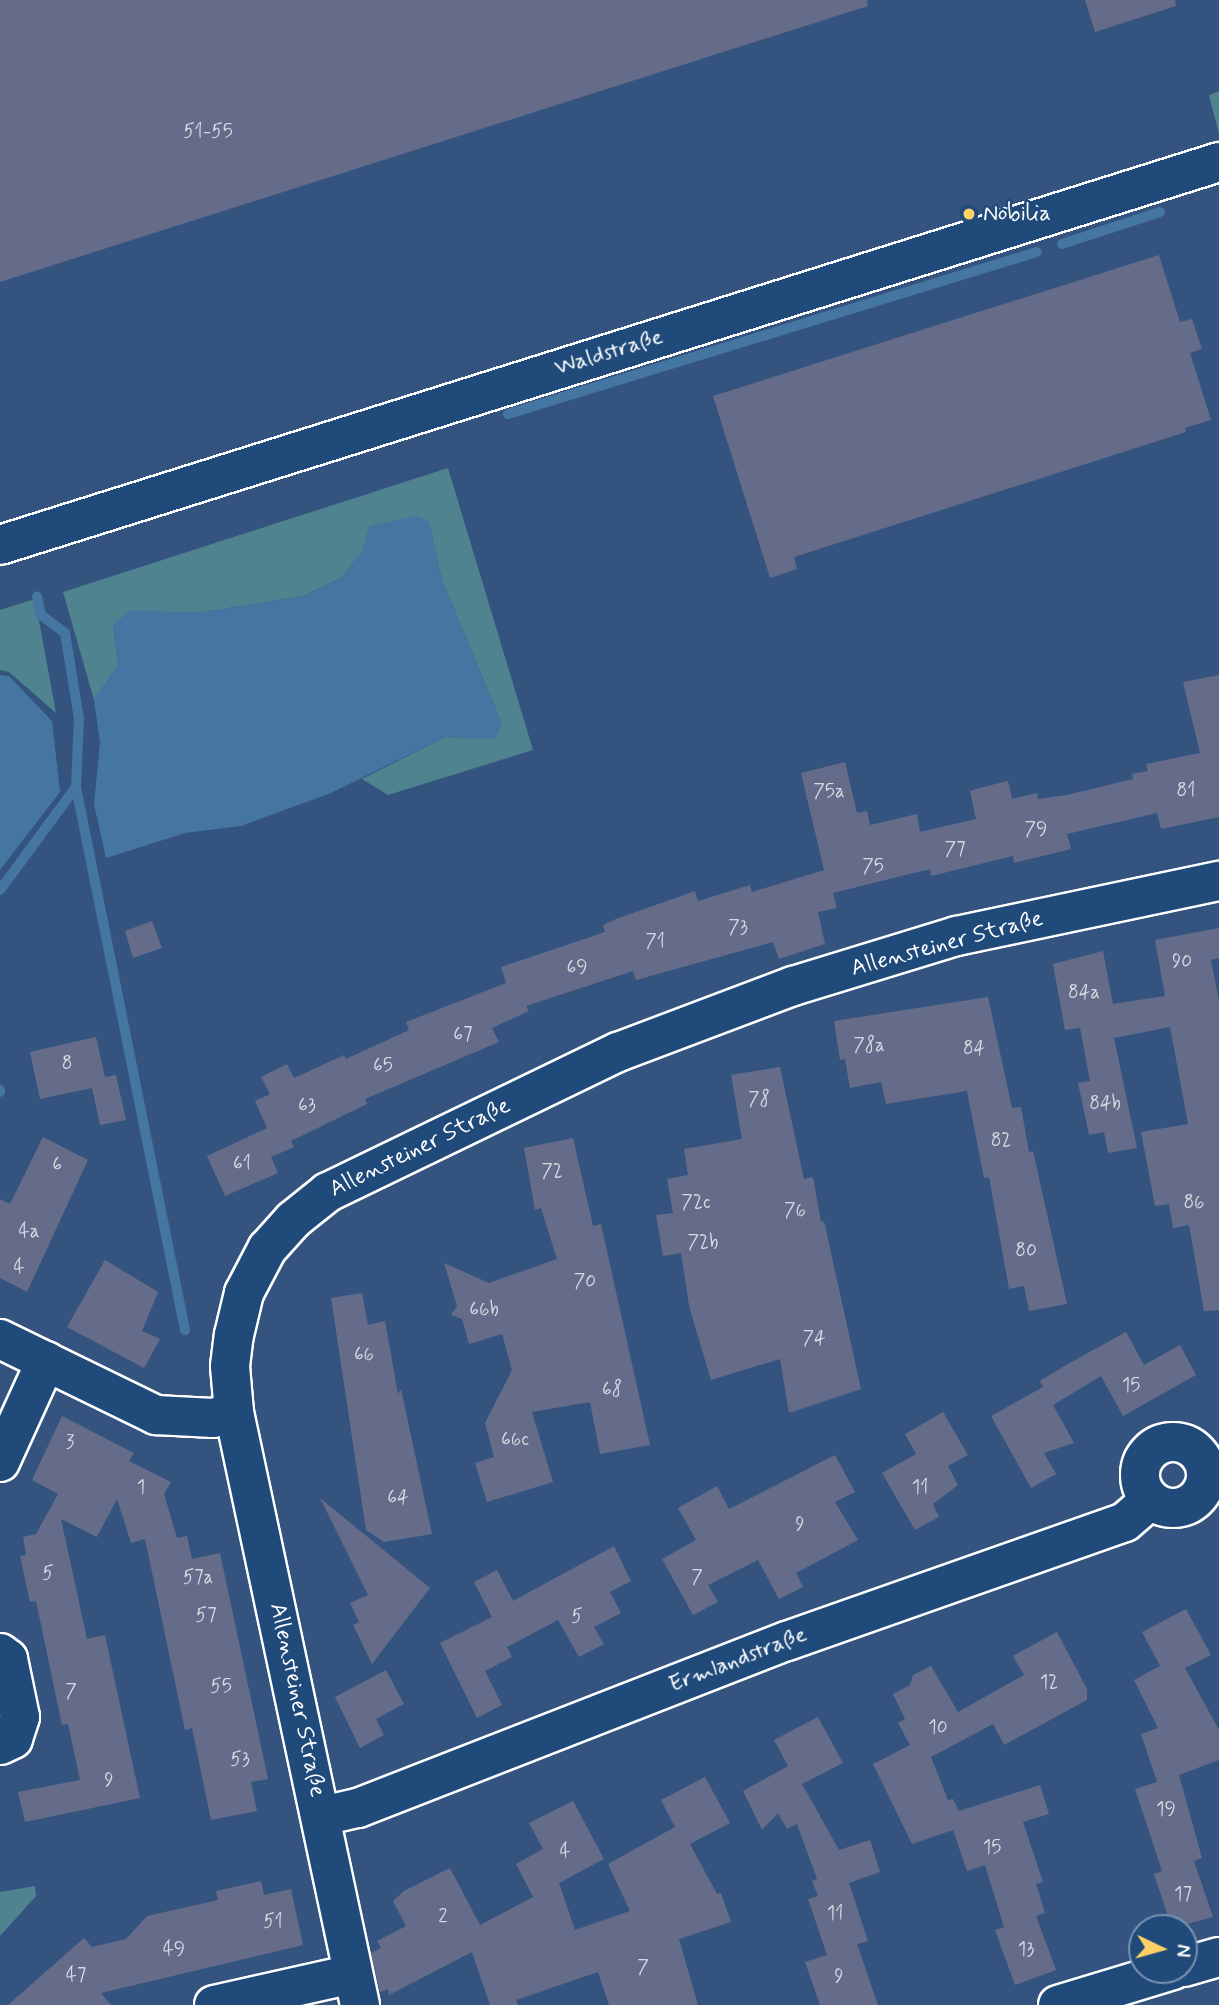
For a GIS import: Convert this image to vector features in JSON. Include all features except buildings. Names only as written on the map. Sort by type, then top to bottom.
[{"type":"street","name":"Waldstraße","points":[[0,545],[1219,162]]},
{"type":"street","name":"Allensteiner Straße","points":[[214,2005],[356,1990],[322,1816],[234,1412],[230,1366],[244,1293],[267,1249],[328,1192],[618,1052],[793,986],[957,936],[1219,881]]},
{"type":"street","points":[[0,1339],[156,1415],[213,1418],[234,1412]]},
{"type":"street","points":[[0,1462],[46,1361]]},
{"type":"street","name":"Ermlandstraße","points":[[322,1816],[358,1808],[787,1641],[1125,1522],[1150,1500]]},
{"type":"street","points":[[0,1653],[8,1659],[20,1717],[12,1739],[0,1745]]},
{"type":"street","points":[[1198,1963],[1219,1956]]},
{"type":"street","points":[[1058,2005],[1128,1984]]},
{"type":"green space","points":[[1219,91],[1219,134],[1209,95]]},
{"type":"green space","points":[[448,468],[533,750],[388,795],[362,779],[445,737],[495,738],[502,724],[442,580],[429,522],[370,526],[362,552],[341,578],[303,596],[204,612],[129,612],[113,625],[118,665],[94,700],[63,592]]},
{"type":"green space","points":[[35,599],[56,713],[9,672],[0,670],[0,610]]},
{"type":"green space","points":[[35,1886],[36,1896],[0,1936],[0,1892]]},
{"type":"water","points":[[414,516],[429,521],[442,580],[502,724],[495,739],[445,737],[331,793],[241,826],[185,833],[106,858],[94,804],[100,743],[94,700],[118,665],[113,625],[129,611],[204,612],[303,596],[341,578],[362,552],[370,526]]},
{"type":"water","points":[[0,675],[9,676],[52,721],[60,792],[0,870]]},
{"type":"waterway","points":[[1062,244],[1160,212]]},
{"type":"waterway","points":[[508,414],[1037,252]]},
{"type":"waterway","points":[[0,890],[76,787],[79,719],[65,633],[41,615],[37,596]]},
{"type":"waterway","points":[[76,787],[185,1330]]},
{"type":"place","name":"Nobilia","points":[[969,214]]}]
